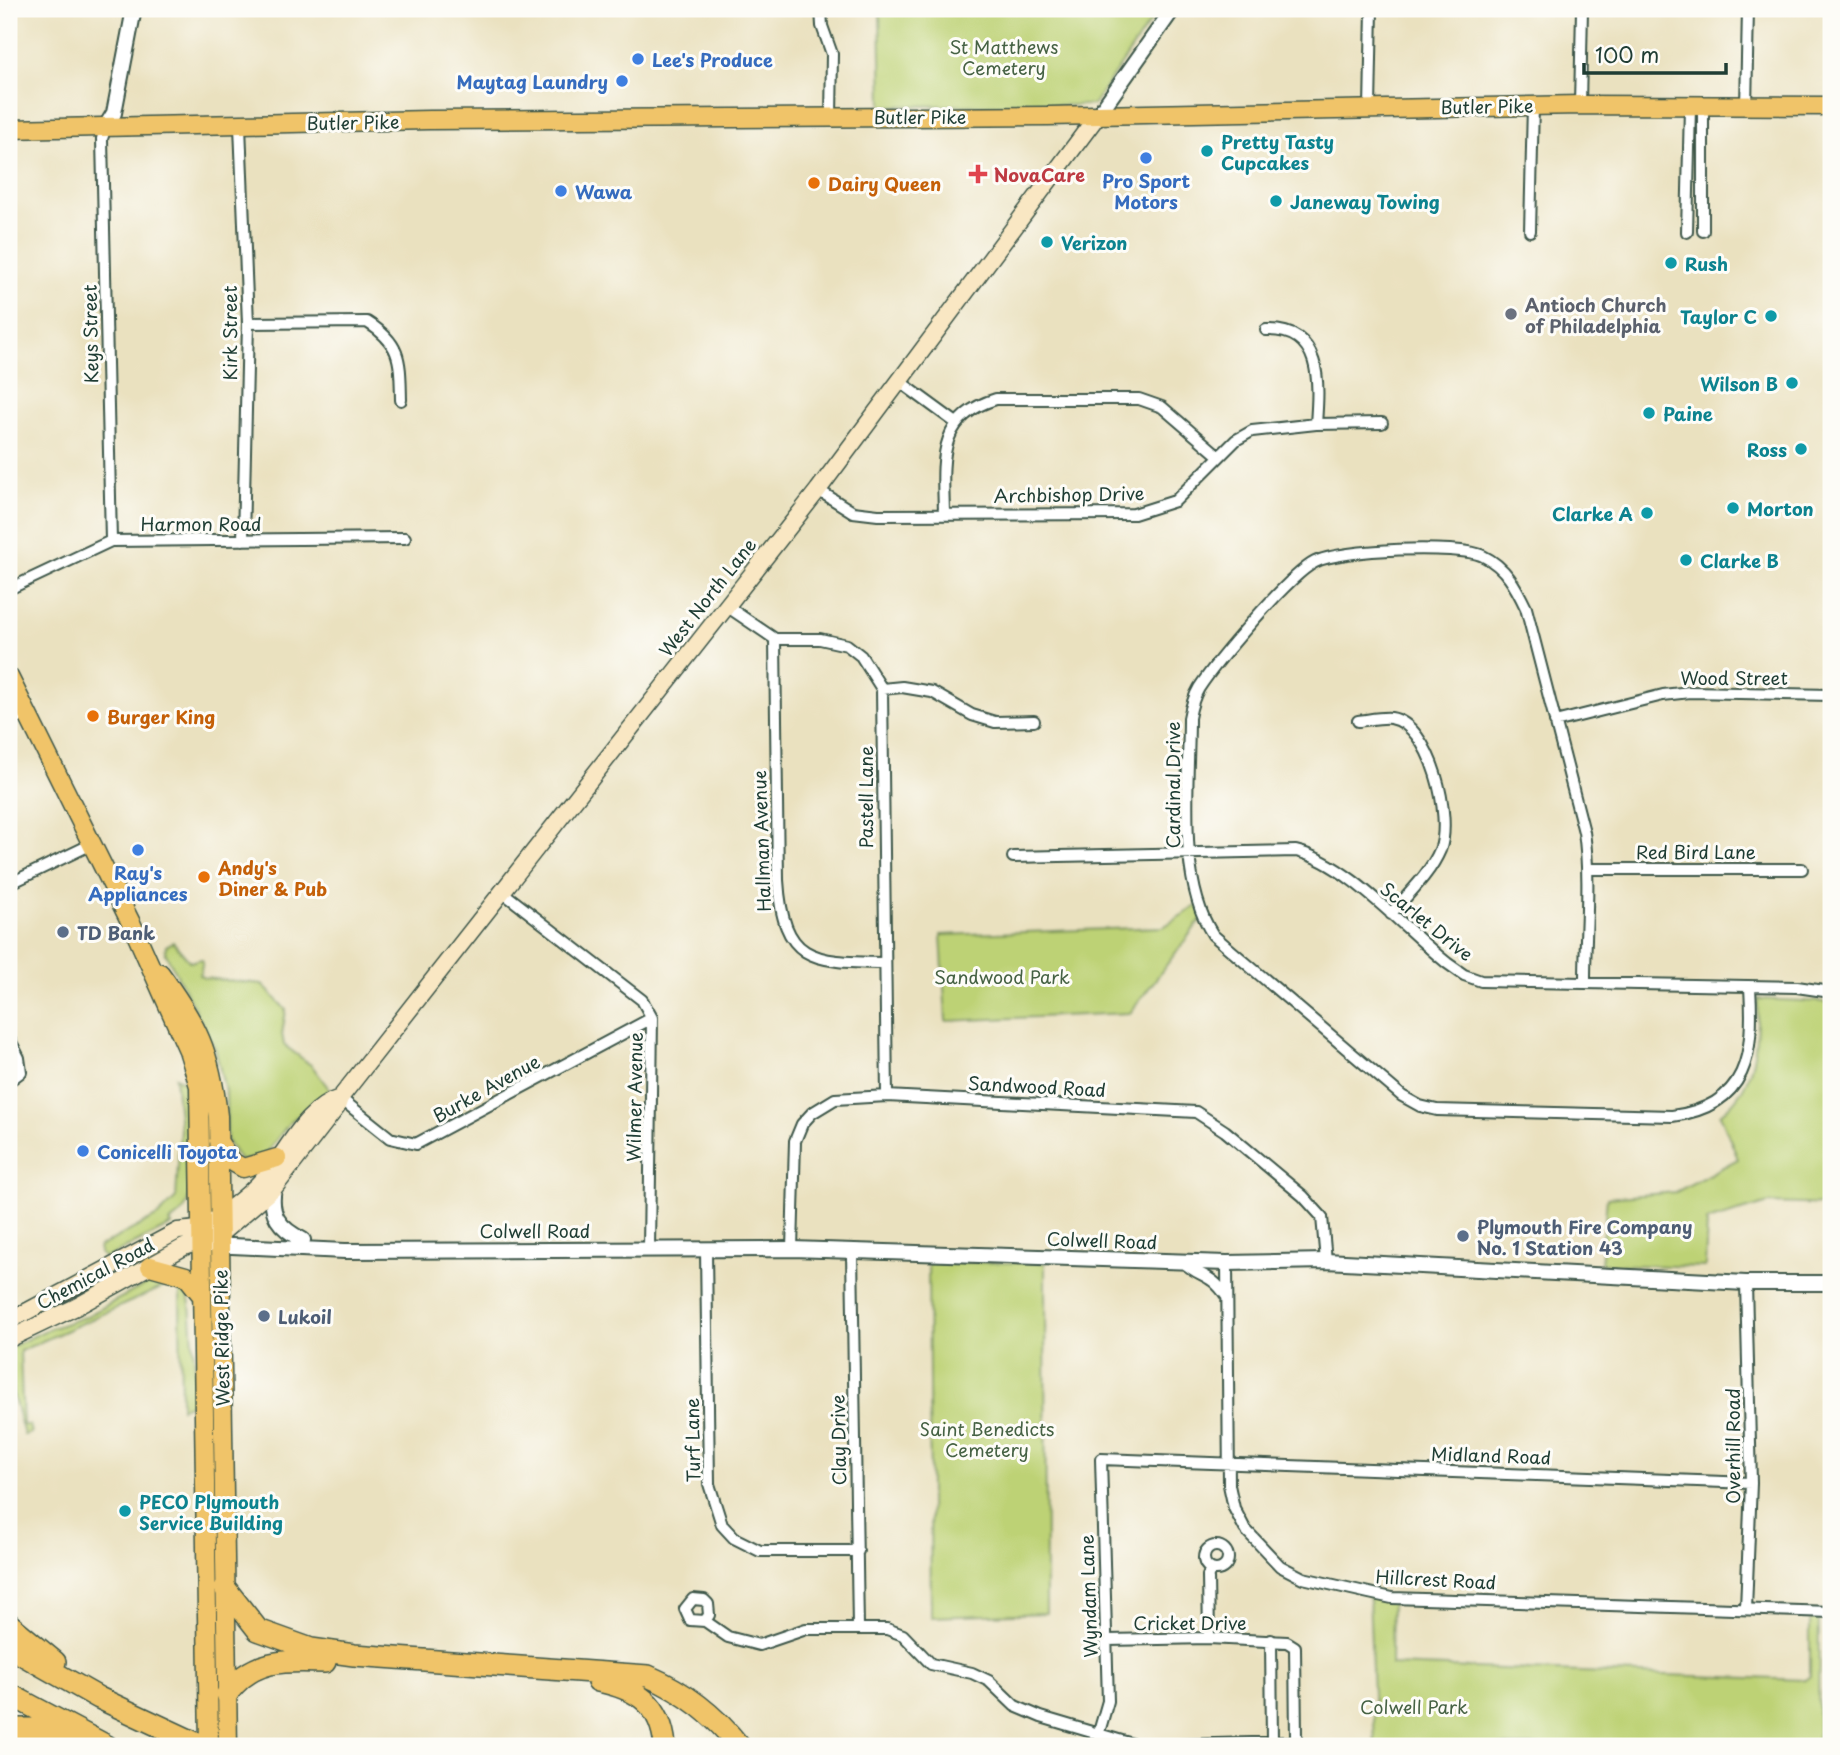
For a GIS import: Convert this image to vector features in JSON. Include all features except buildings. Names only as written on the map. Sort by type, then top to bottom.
[{"type":"highway","points":[[225,1588],[258,1630],[311,1649],[354,1655],[648,1676],[674,1687],[699,1705],[725,1728],[739,1746]]},
{"type":"highway","points":[[9,1624],[99,1699]]},
{"type":"highway","points":[[9,1647],[99,1699],[202,1746]]},
{"type":"highway","points":[[218,1692],[253,1668],[273,1662],[297,1660],[588,1679],[623,1686],[647,1701],[663,1725],[665,1746]]},
{"type":"highway","points":[[9,1694],[107,1746]]},
{"type":"highway","points":[[9,1729],[37,1729],[89,1746]]},
{"type":"main road","name":"Butler Pike","points":[[9,129],[429,120],[1098,115],[1580,104],[1831,106]]},
{"type":"main road","name":"West North Lane","points":[[219,1241],[274,1188],[337,1107],[340,1098],[501,891],[818,490],[1098,115]]},
{"type":"main road","name":"West Ridge Pike","points":[[9,677],[143,950],[188,1049],[199,1086],[200,1236],[218,1692],[228,1746]]},
{"type":"main road","name":"West Ridge Pike","points":[[143,950],[188,1011],[206,1049],[214,1078],[218,1141],[225,1588],[218,1692],[209,1746]]},
{"type":"main road","name":"West North Lane","points":[[200,1236],[219,1216],[264,1179],[277,1158],[328,1101],[340,1098]]},
{"type":"main road","points":[[218,1141],[231,1161],[243,1168],[277,1158]]},
{"type":"main road","name":"Chemical Road","points":[[9,1321],[178,1231],[200,1236]]},
{"type":"main road","points":[[200,1236],[219,1241]]},
{"type":"main road","name":"Chemical Road","points":[[9,1339],[150,1266],[200,1236]]},
{"type":"main road","points":[[150,1266],[186,1276],[202,1296]]},
{"type":"street","points":[[106,126],[114,113],[134,9]]},
{"type":"street","points":[[821,9],[822,26],[832,54],[831,116]]},
{"type":"street","points":[[1098,115],[1173,9]]},
{"type":"street","points":[[1370,108],[1372,9]]},
{"type":"street","points":[[1580,104],[1582,9]]},
{"type":"street","points":[[1746,107],[1748,9]]},
{"type":"street","points":[[1530,230],[1533,105]]},
{"type":"street","points":[[1696,107],[1703,231]]},
{"type":"street","points":[[1687,232],[1696,107]]},
{"type":"street","name":"Keys Street","points":[[106,126],[103,139],[111,541]]},
{"type":"street","name":"Kirk Street","points":[[240,126],[248,323],[243,540]]},
{"type":"street","points":[[248,323],[367,322],[382,331],[397,348],[401,400]]},
{"type":"street","points":[[1266,330],[1279,329],[1298,336],[1312,356],[1318,373],[1316,424]]},
{"type":"street","points":[[899,381],[955,422]]},
{"type":"street","points":[[944,513],[943,454],[955,422],[974,408],[996,399],[1139,399],[1162,407],[1219,456]]},
{"type":"street","name":"Archbishop Drive","points":[[818,490],[853,512],[878,515],[1134,514],[1175,501],[1236,440],[1252,431],[1316,424],[1382,423]]},
{"type":"street","name":"Harmon Road","points":[[9,589],[111,541],[405,538]]},
{"type":"street","name":"Cardinal Drive","points":[[1585,981],[1584,918],[1590,869],[1584,832],[1526,608],[1515,584],[1501,568],[1484,556],[1462,549],[1331,556],[1312,563],[1273,601],[1217,664],[1192,701],[1189,718],[1189,854],[1202,918],[1213,936],[1402,1096],[1419,1106],[1437,1110],[1672,1116],[1696,1113],[1729,1092],[1742,1073],[1749,1054],[1752,1029],[1750,987]]},
{"type":"street","points":[[725,606],[775,639],[820,639],[847,645],[862,656],[882,689],[902,687],[932,692],[972,715],[995,722],[1034,721]]},
{"type":"street","name":"Hallman Avenue","points":[[775,639],[778,880],[786,932],[800,948],[815,957],[835,962],[884,963]]},
{"type":"street","name":"Pastell Lane","points":[[882,689],[887,1096]]},
{"type":"street","name":"Wood Street","points":[[1555,722],[1663,695],[1690,692],[1831,695]]},
{"type":"street","points":[[9,721],[27,713]]},
{"type":"street","points":[[1358,721],[1392,718],[1408,727],[1430,758],[1445,815],[1440,849],[1430,866],[1391,914]]},
{"type":"street","points":[[9,884],[92,844]]},
{"type":"street","name":"Scarlet Drive","points":[[1013,857],[1296,851],[1315,855],[1336,869],[1447,963],[1464,975],[1481,981],[1585,981],[1617,985],[1819,988],[1831,992]]},
{"type":"street","name":"Red Bird Lane","points":[[1590,869],[1802,869]]},
{"type":"street","name":"Wilmer Avenue","points":[[501,891],[642,1000],[652,1018],[649,1249]]},
{"type":"street","name":"Burke Avenue","points":[[340,1098],[390,1138],[416,1144],[652,1018]]},
{"type":"street","points":[[9,1038],[19,1058],[21,1072],[9,1081]]},
{"type":"street","name":"Sandwood Road","points":[[792,1249],[795,1141],[802,1124],[818,1108],[835,1099],[887,1096],[1196,1112],[1225,1131],[1303,1196],[1322,1217],[1326,1261]]},
{"type":"street","points":[[274,1188],[271,1203],[275,1217],[286,1231],[303,1240]]},
{"type":"street","name":"Colwell Road","points":[[219,1241],[346,1242],[372,1249]]},
{"type":"street","name":"Colwell Road","points":[[219,1241],[345,1251],[792,1249],[1227,1263],[1326,1261],[1746,1283],[1831,1283]]},
{"type":"street","name":"Turf Lane","points":[[706,1250],[709,1484],[713,1505],[722,1525],[734,1538],[760,1551],[858,1551]]},
{"type":"street","name":"Clay Drive","points":[[852,1252],[858,1627]]},
{"type":"street","points":[[1182,1261],[1193,1271],[1205,1273],[1214,1279],[1227,1297]]},
{"type":"street","name":"Hillcrest Road","points":[[1227,1263],[1230,1462],[1234,1508],[1245,1529],[1263,1551],[1303,1578],[1392,1598],[1831,1612]]},
{"type":"street","name":"Overhill Road","points":[[1746,1283],[1751,1483],[1746,1609]]},
{"type":"street","name":"Midland Road","points":[[1101,1459],[1751,1483]]},
{"type":"street","name":"Wyndam Lane","points":[[1099,1732],[1108,1701],[1101,1459]]},
{"type":"street","points":[[1209,1638],[1208,1576],[1211,1569]]},
{"type":"street","points":[[705,1621],[728,1637],[759,1645],[785,1633],[806,1629],[858,1627],[895,1631],[931,1664],[972,1673],[989,1681],[1015,1706],[1041,1717],[1139,1746],[1290,1742],[1296,1738],[1295,1647],[1287,1642],[1271,1640],[1272,1742]]},
{"type":"street","name":"Cricket Drive","points":[[1108,1640],[1271,1640]]},
{"type":"green space","name":"St Matthews Cemetery","points":[[880,9],[1159,9],[1093,105],[882,106]]},
{"type":"green space","name":"Sandwood Park","points":[[1198,905],[1202,918],[1130,1013],[946,1021],[941,935],[1163,927]]},
{"type":"green space","points":[[173,942],[190,962],[201,959],[203,961],[200,975],[205,978],[262,984],[286,1010],[282,1034],[284,1045],[312,1066],[330,1090],[290,1122],[264,1156],[240,1161],[227,1141],[226,1095],[215,1048],[165,952],[166,946]]},
{"type":"green space","points":[[1758,999],[1824,1002],[1831,1006],[1831,1205],[1769,1203],[1707,1221],[1705,1267],[1601,1264],[1607,1198],[1676,1192],[1738,1159],[1720,1114],[1742,1090],[1748,1077],[1755,1047]]},
{"type":"green space","points":[[175,1077],[185,1082],[190,1106],[191,1162],[187,1203],[182,1212],[170,1222],[172,1225],[106,1258],[100,1254],[99,1247],[158,1216],[176,1198],[180,1129]]},
{"type":"green space","name":"Saint Benedicts Cemetery","points":[[928,1262],[1045,1263],[1046,1613],[931,1617]]},
{"type":"green space","points":[[173,1276],[186,1288],[190,1304],[197,1395],[189,1405],[181,1408],[180,1293],[176,1284],[170,1284],[20,1351],[23,1425],[29,1425],[31,1433],[24,1435],[9,1380],[9,1348],[44,1331],[87,1316],[154,1280]]},
{"type":"green space","name":"Colwell Park","points":[[1369,1594],[1392,1598],[1391,1665],[1805,1680],[1810,1676],[1810,1611],[1819,1611],[1818,1746],[1375,1746]]},
{"type":"place","name":"Lee's Produce","points":[[638,59]]},
{"type":"place","name":"Maytag Laundry","points":[[622,81]]},
{"type":"place","name":"Pretty Tasty Cupcakes","points":[[1207,151]]},
{"type":"place","name":"Pro Sport Motors","points":[[1146,158]]},
{"type":"place","name":"NovaCare","points":[[978,174]]},
{"type":"place","name":"Dairy Queen","points":[[814,183]]},
{"type":"place","name":"Wawa","points":[[561,191]]},
{"type":"place","name":"Janeway Towing","points":[[1276,201]]},
{"type":"place","name":"Verizon","points":[[1047,242]]},
{"type":"place","name":"Rush","points":[[1671,263]]},
{"type":"place","name":"Antioch Church of Philadelphia","points":[[1511,314]]},
{"type":"place","name":"Taylor C","points":[[1771,316]]},
{"type":"place","name":"Wilson B","points":[[1792,383]]},
{"type":"place","name":"Paine","points":[[1649,413]]},
{"type":"place","name":"Ross","points":[[1801,449]]},
{"type":"place","name":"Morton","points":[[1733,508]]},
{"type":"place","name":"Clarke A","points":[[1647,513]]},
{"type":"place","name":"Clarke B","points":[[1686,560]]},
{"type":"place","name":"Burger King","points":[[93,716]]},
{"type":"place","name":"Ray's Appliances","points":[[138,850]]},
{"type":"place","name":"Andy's Diner & Pub","points":[[204,877]]},
{"type":"place","name":"TD Bank","points":[[63,932]]},
{"type":"place","name":"Conicelli Toyota","points":[[83,1151]]},
{"type":"place","name":"Plymouth Fire Company No. 1 Station 43","points":[[1463,1236]]},
{"type":"place","name":"Lukoil","points":[[264,1316]]},
{"type":"place","name":"PECO Plymouth Service Building","points":[[125,1511]]}]
